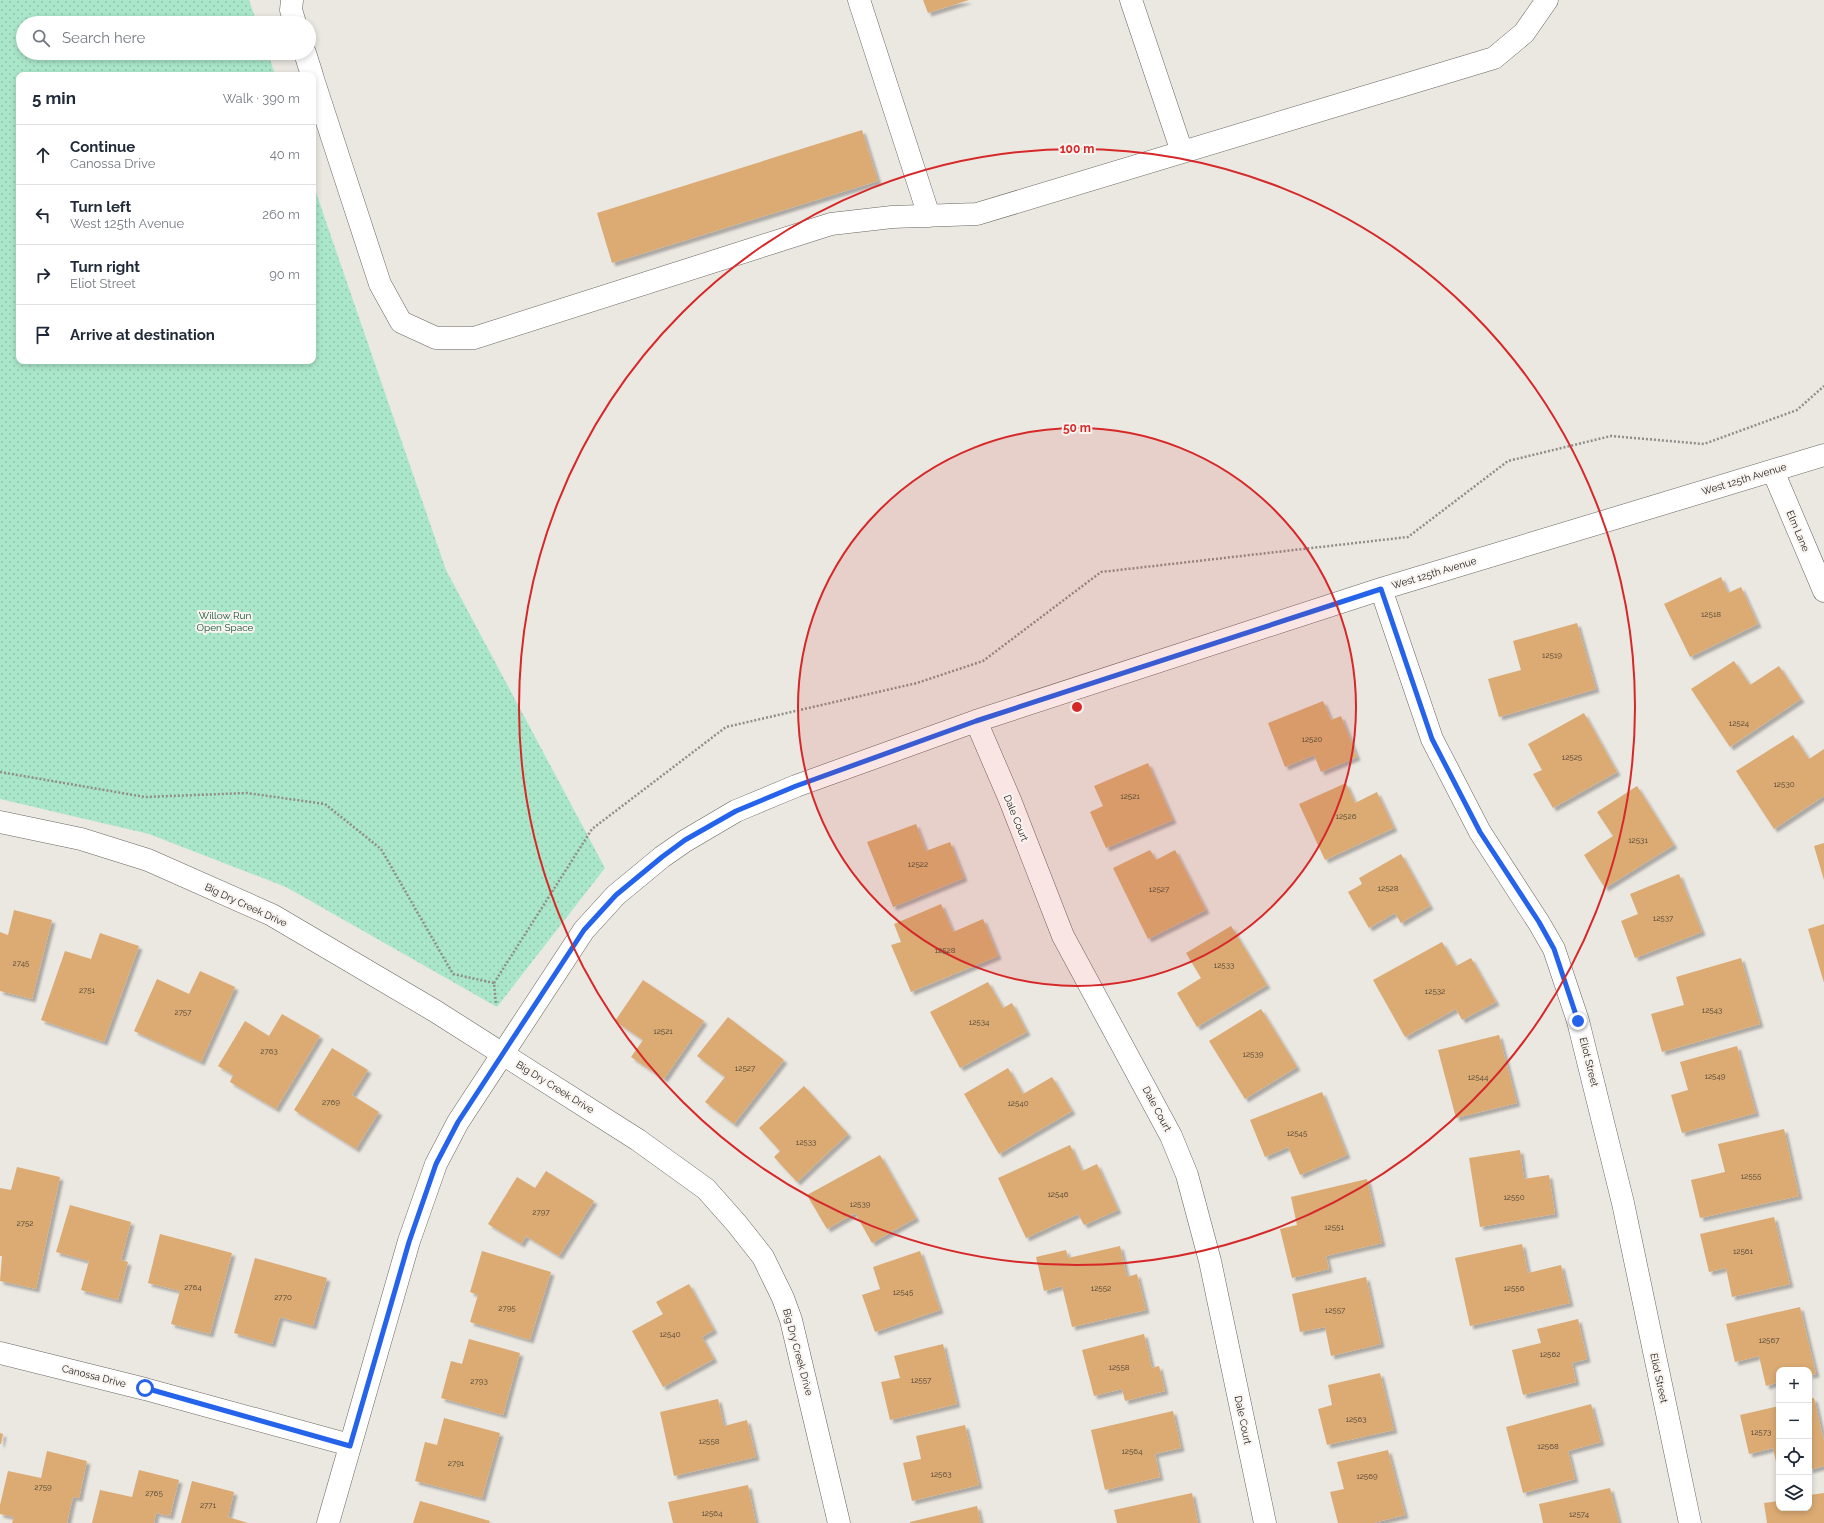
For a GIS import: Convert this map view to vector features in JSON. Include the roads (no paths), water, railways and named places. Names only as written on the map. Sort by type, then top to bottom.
[{"type":"street","points":[[292,0],[291,10],[293,16]]},
{"type":"street","points":[[859,0],[929,216]]},
{"type":"street","points":[[1131,0],[1182,152]]},
{"type":"street","points":[[316,88],[380,284],[401,322],[436,338],[474,338],[831,224],[892,217],[977,214],[1494,58],[1524,33],[1547,0]]},
{"type":"street","points":[[307,60],[311,72]]},
{"type":"street","name":"West 125th Avenue","points":[[328,1523],[409,1242],[436,1164],[458,1122],[584,930],[616,895],[685,840],[736,811],[796,786],[976,721],[1381,589],[1824,455]]},
{"type":"street","name":"Elm Lane","points":[[1773,471],[1824,591]]},
{"type":"street","name":"Eliot Street","points":[[1381,589],[1432,739],[1480,832],[1539,922],[1554,949],[1578,1021],[1623,1203],[1690,1523]]},
{"type":"street","name":"Dale Court","points":[[976,721],[1010,800],[1063,936],[1171,1136],[1187,1175],[1210,1261],[1265,1523]]},
{"type":"street","name":"Big Dry Creek Drive","points":[[0,822],[81,840],[148,860],[272,915],[436,1011],[638,1140],[706,1189],[737,1224],[763,1257],[783,1298],[791,1320],[839,1523]]},
{"type":"street","name":"Canossa Drive","points":[[0,1353],[145,1388],[350,1446]]},
{"type":"park label","name":"Willow Run Open Space","points":[[225,620]]}]
